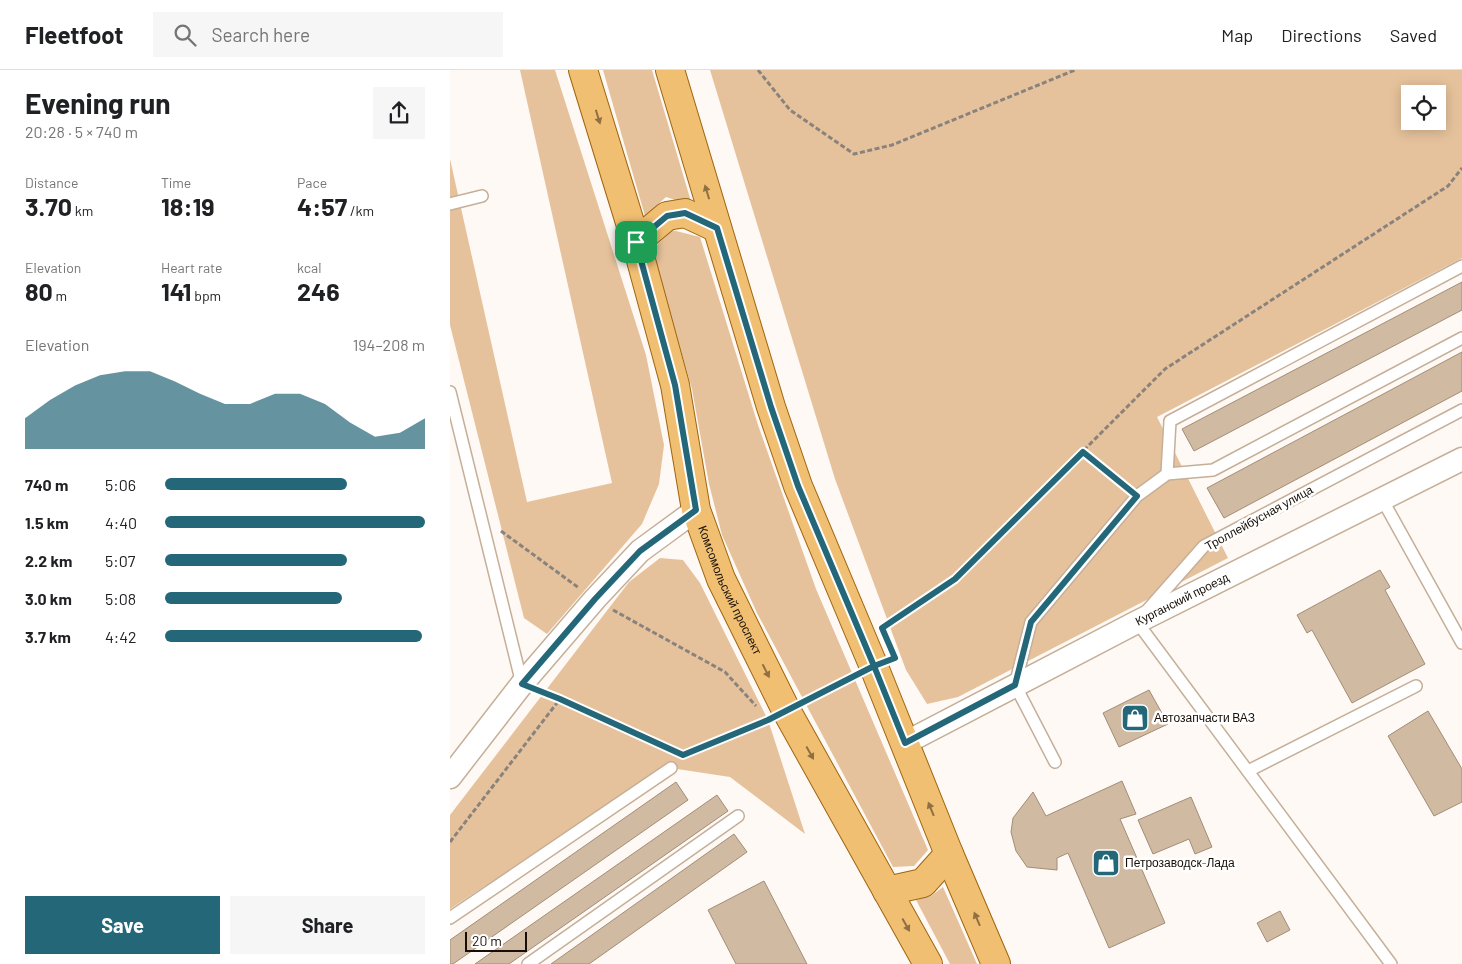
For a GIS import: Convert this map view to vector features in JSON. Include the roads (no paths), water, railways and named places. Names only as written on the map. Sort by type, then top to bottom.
[{"type":"main road","name":"Комсомольский проспект","points":[[583,70],[636,242],[675,385],[696,510],[720,580],[786,710],[928,964]]},
{"type":"main road","points":[[670,70],[771,407],[798,486],[996,964]]},
{"type":"main road","points":[[636,242],[667,216],[685,213],[717,228]]},
{"type":"main road","points":[[887,891],[923,883],[949,854]]},
{"type":"street","name":"Курганский проезд","points":[[905,743],[1136,622],[1462,459]]},
{"type":"street","points":[[450,777],[522,684],[595,599],[640,551],[696,510]]},
{"type":"lane","points":[[450,204],[482,196]]},
{"type":"lane","points":[[1167,474],[1170,421],[1462,266]]},
{"type":"lane","points":[[1055,762],[1015,685],[1031,622],[1137,496],[1167,474],[1213,470],[1462,338]]},
{"type":"lane","points":[[450,392],[522,684]]},
{"type":"lane","name":"Троллейбусная улица","points":[[1136,622],[1204,546],[1462,410]]},
{"type":"lane","points":[[1382,499],[1462,643]]},
{"type":"lane","points":[[1136,622],[1392,964]]},
{"type":"lane","points":[[1248,771],[1416,686]]},
{"type":"lane","points":[[450,918],[671,768]]},
{"type":"lane","points":[[528,964],[738,816]]},
{"type":"place","name":"Автозапчасти ВАЗ","points":[[1135,718]]},
{"type":"place","name":"Петрозаводск-Лада","points":[[1106,863]]}]
